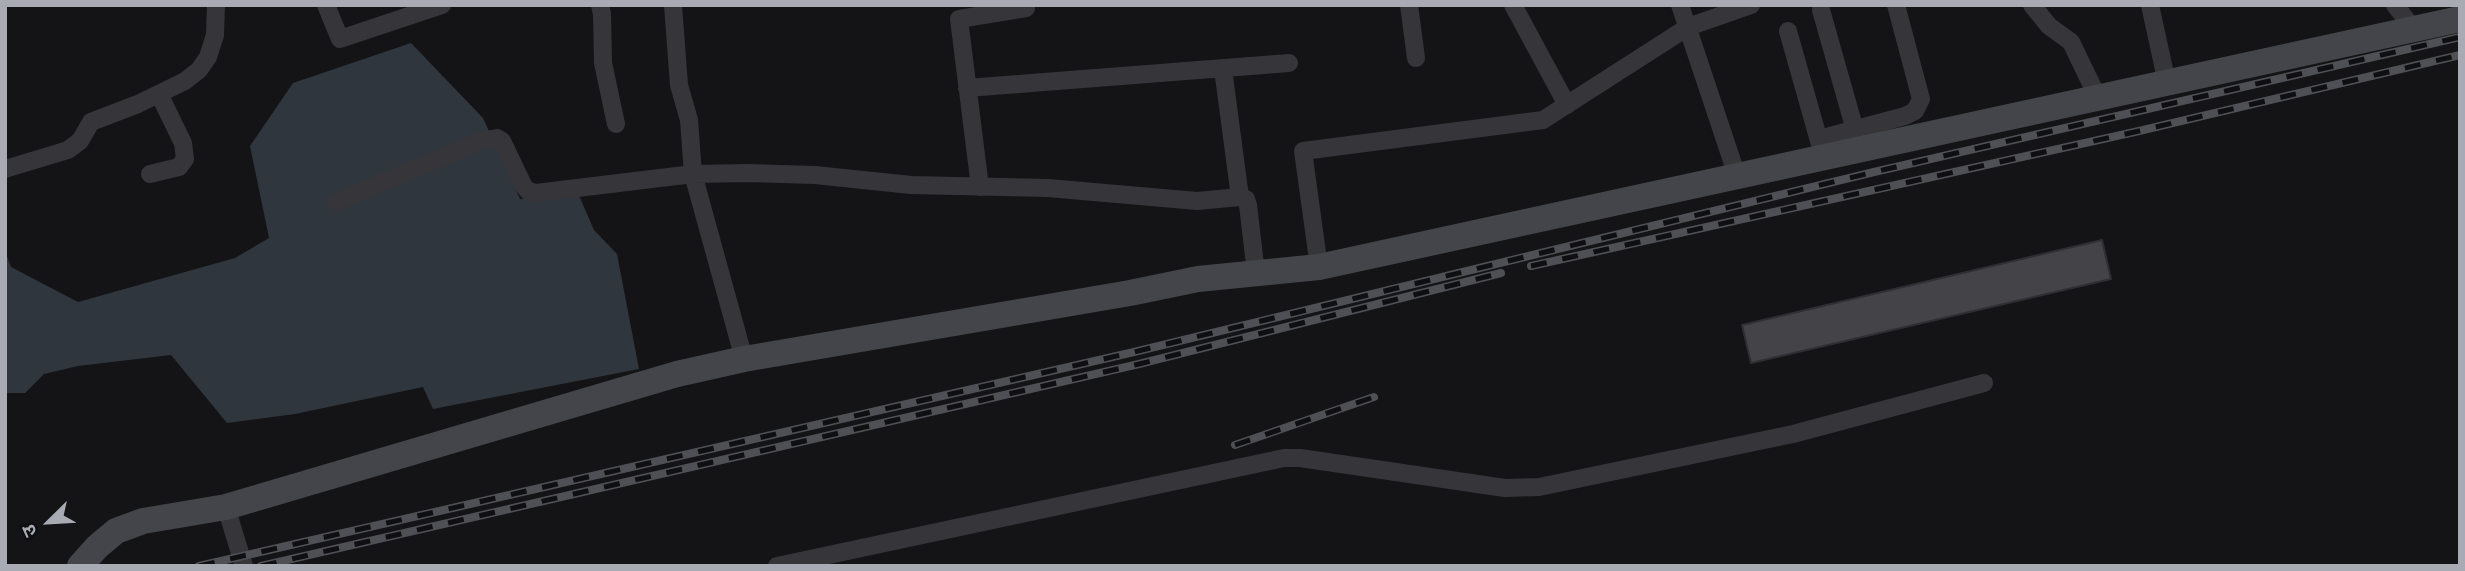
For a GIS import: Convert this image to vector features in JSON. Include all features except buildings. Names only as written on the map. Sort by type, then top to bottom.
[{"type":"street","points":[[5,169],[68,150],[80,141],[91,122],[185,81],[199,70],[208,57],[215,34],[216,5]]},
{"type":"street","points":[[326,5],[340,39],[442,5]]},
{"type":"street","points":[[600,5],[603,63],[608,76],[616,124]]},
{"type":"street","points":[[674,5],[679,85],[689,120],[693,174],[744,359]]},
{"type":"street","points":[[980,187],[959,19],[1026,8],[1025,5]]},
{"type":"street","points":[[1409,5],[1416,58]]},
{"type":"street","points":[[1513,5],[1567,105]]},
{"type":"street","points":[[1680,5],[1737,176]]},
{"type":"street","points":[[1319,267],[1303,151],[1543,120],[1688,27],[1751,5]]},
{"type":"street","points":[[1821,148],[1856,130],[1915,111],[1922,99],[1896,5]]},
{"type":"street","points":[[2032,5],[2049,26],[2071,42],[2098,98]]},
{"type":"street","points":[[2150,5],[2167,83]]},
{"type":"street","points":[[2395,5],[2415,30]]},
{"type":"street","points":[[1821,10],[1856,130]]},
{"type":"street","points":[[80,566],[116,531],[143,521],[226,507],[677,374],[744,359],[1198,279],[1319,267],[1737,176],[1821,148],[2098,98],[2460,19]]},
{"type":"street","points":[[1788,31],[1821,148]]},
{"type":"street","points":[[967,89],[1289,63]]},
{"type":"street","points":[[1223,69],[1240,197]]},
{"type":"street","points":[[150,174],[178,167],[185,159],[183,143],[159,93]]},
{"type":"street","points":[[336,202],[491,138],[502,141],[523,185],[528,191],[536,192],[693,174],[816,176],[911,185],[1048,188],[1197,201],[1240,197],[1246,199],[1248,205],[1256,273]]},
{"type":"street","points":[[777,566],[1284,458],[1300,458],[1505,488],[1539,487],[1793,434],[1984,383]]},
{"type":"street","points":[[226,507],[244,566]]},
{"type":"shaded area","points":[[411,43],[483,118],[520,199],[577,191],[594,230],[617,254],[639,369],[433,409],[423,387],[295,414],[227,423],[171,355],[78,366],[44,374],[25,393],[5,393],[5,251],[11,267],[78,302],[235,258],[269,238],[250,146],[293,83]]},
{"type":"railway","points":[[199,566],[1134,352],[1874,172],[2460,37]]},
{"type":"railway","points":[[1531,266],[2139,131],[2460,55]]},
{"type":"railway","points":[[261,566],[1139,364],[1501,273]]},
{"type":"railway","points":[[1235,445],[1374,397]]}]
